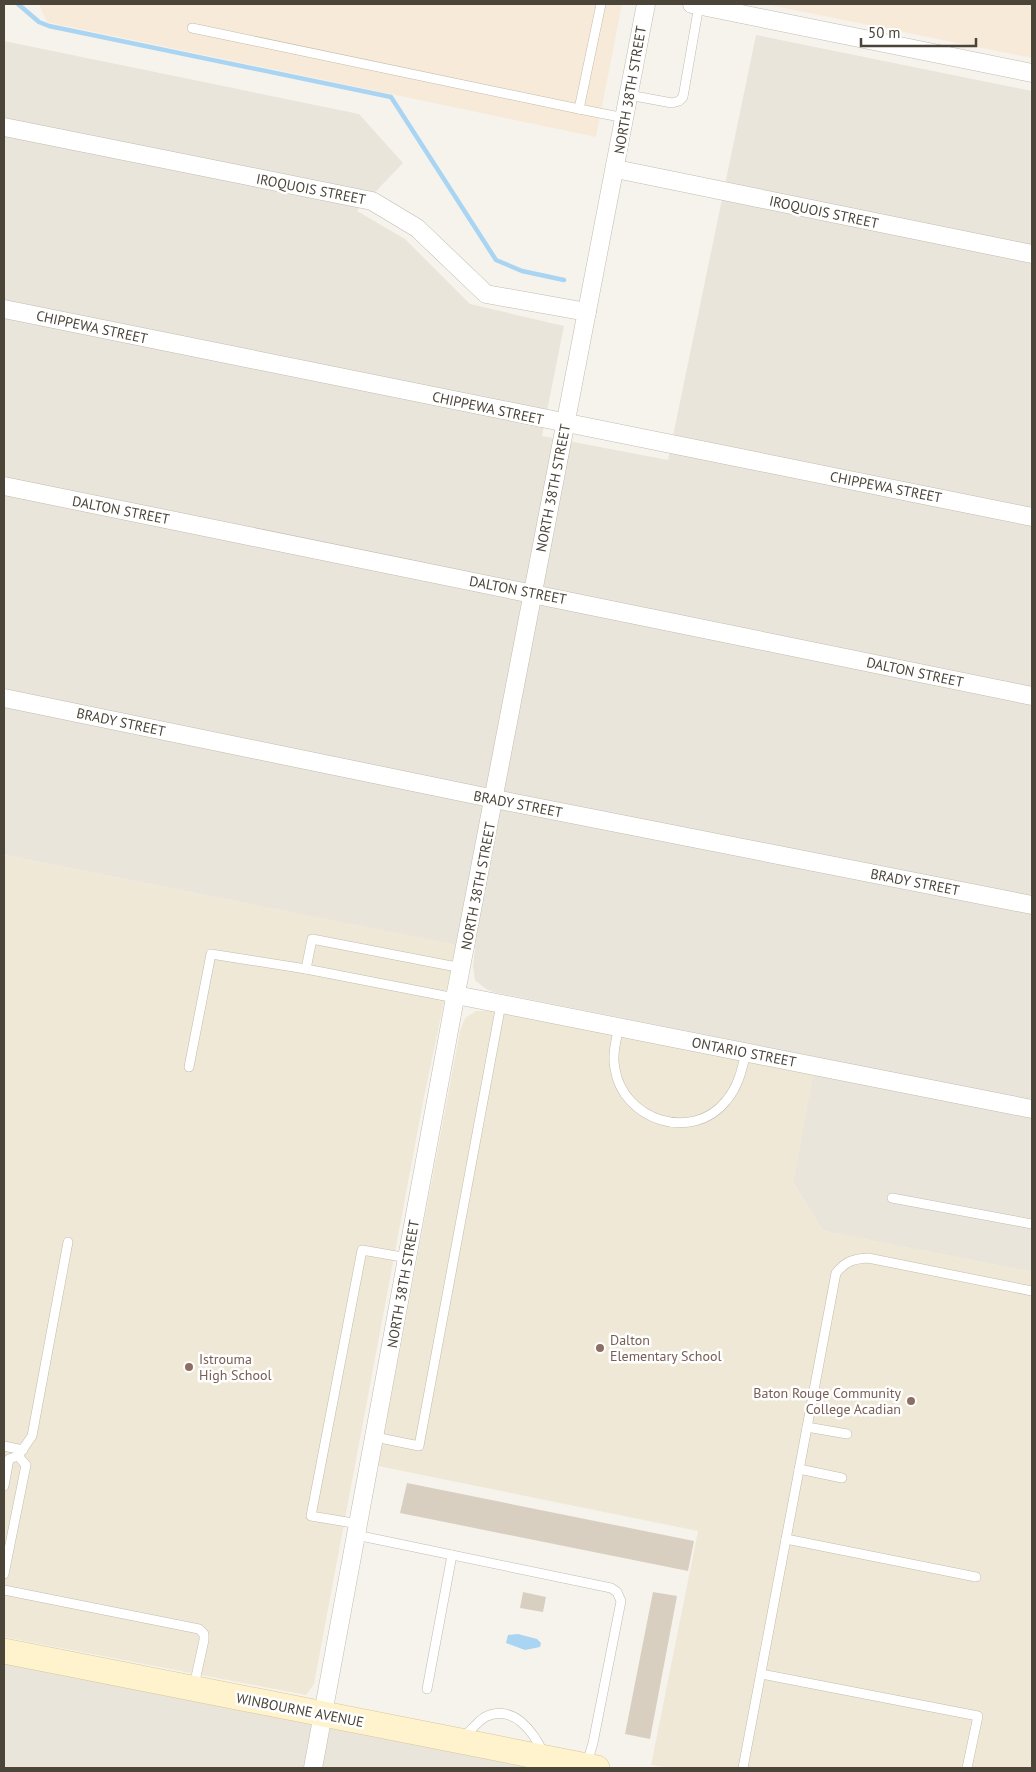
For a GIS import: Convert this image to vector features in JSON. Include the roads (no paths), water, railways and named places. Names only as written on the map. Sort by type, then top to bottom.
[{"type":"street","name":"NORTH 38TH STREET","points":[[312,1768],[456,997],[565,424],[616,169],[646,4]]},
{"type":"street","points":[[695,4],[1032,73]]},
{"type":"street","name":"IROQUOIS STREET","points":[[4,127],[372,201],[417,228],[486,294],[587,312]]},
{"type":"street","name":"IROQUOIS STREET","points":[[616,169],[1032,254]]},
{"type":"street","name":"CHIPPEWA STREET","points":[[4,309],[1032,517]]},
{"type":"street","name":"DALTON STREET","points":[[4,486],[1032,696]]},
{"type":"street","name":"BRADY STREET","points":[[4,698],[495,799],[1032,905]]},
{"type":"street","name":"ONTARIO STREET","points":[[456,997],[501,1004],[1032,1109]]},
{"type":"street","name":"WINBOURNE AVENUE","points":[[4,1651],[592,1767]]},
{"type":"lane","points":[[579,109],[601,4]]},
{"type":"lane","points":[[629,95],[672,103],[679,101],[683,97],[695,4]]},
{"type":"lane","points":[[192,28],[625,118]]},
{"type":"lane","points":[[306,969],[312,939],[462,968]]},
{"type":"lane","points":[[189,1067],[211,954],[306,969],[456,997]]},
{"type":"lane","points":[[374,1437],[419,1446],[501,1004]]},
{"type":"lane","points":[[619,1027],[615,1048],[615,1069],[623,1091],[639,1110],[658,1120],[677,1124],[695,1121],[713,1114],[726,1102],[737,1085],[746,1052]]},
{"type":"lane","points":[[892,1198],[1032,1224]]},
{"type":"lane","points":[[4,1486],[9,1459],[21,1453],[32,1436],[68,1242]]},
{"type":"lane","points":[[408,1258],[362,1250],[311,1516],[452,1555],[611,1588],[617,1592],[620,1601],[593,1743],[592,1767]]},
{"type":"lane","points":[[743,1768],[836,1273],[844,1264],[853,1259],[868,1258],[1032,1291]]},
{"type":"lane","points":[[807,1427],[847,1434]]},
{"type":"lane","points":[[4,1446],[21,1453],[26,1465],[4,1574]]},
{"type":"lane","points":[[799,1469],[842,1478]]},
{"type":"lane","points":[[786,1540],[976,1577]]},
{"type":"lane","points":[[427,1688],[452,1555]]},
{"type":"lane","points":[[4,1590],[199,1629],[204,1634],[204,1640],[194,1688]]},
{"type":"lane","points":[[761,1674],[978,1716],[967,1768]]},
{"type":"lane","points":[[459,1741],[488,1716],[505,1714],[521,1721],[533,1732],[547,1758]]},
{"type":"water","points":[[518,1634],[537,1639],[541,1643],[540,1647],[525,1650],[506,1643],[508,1635]]},
{"type":"waterway","points":[[18,4],[39,22],[49,26],[391,97],[496,260],[522,271],[564,280]]},
{"type":"place","name":"Dalton Elementary School","points":[[600,1348]]},
{"type":"place","name":"Istrouma High School","points":[[189,1367]]},
{"type":"place","name":"Baton Rouge Community College Acadian","points":[[911,1401]]}]
